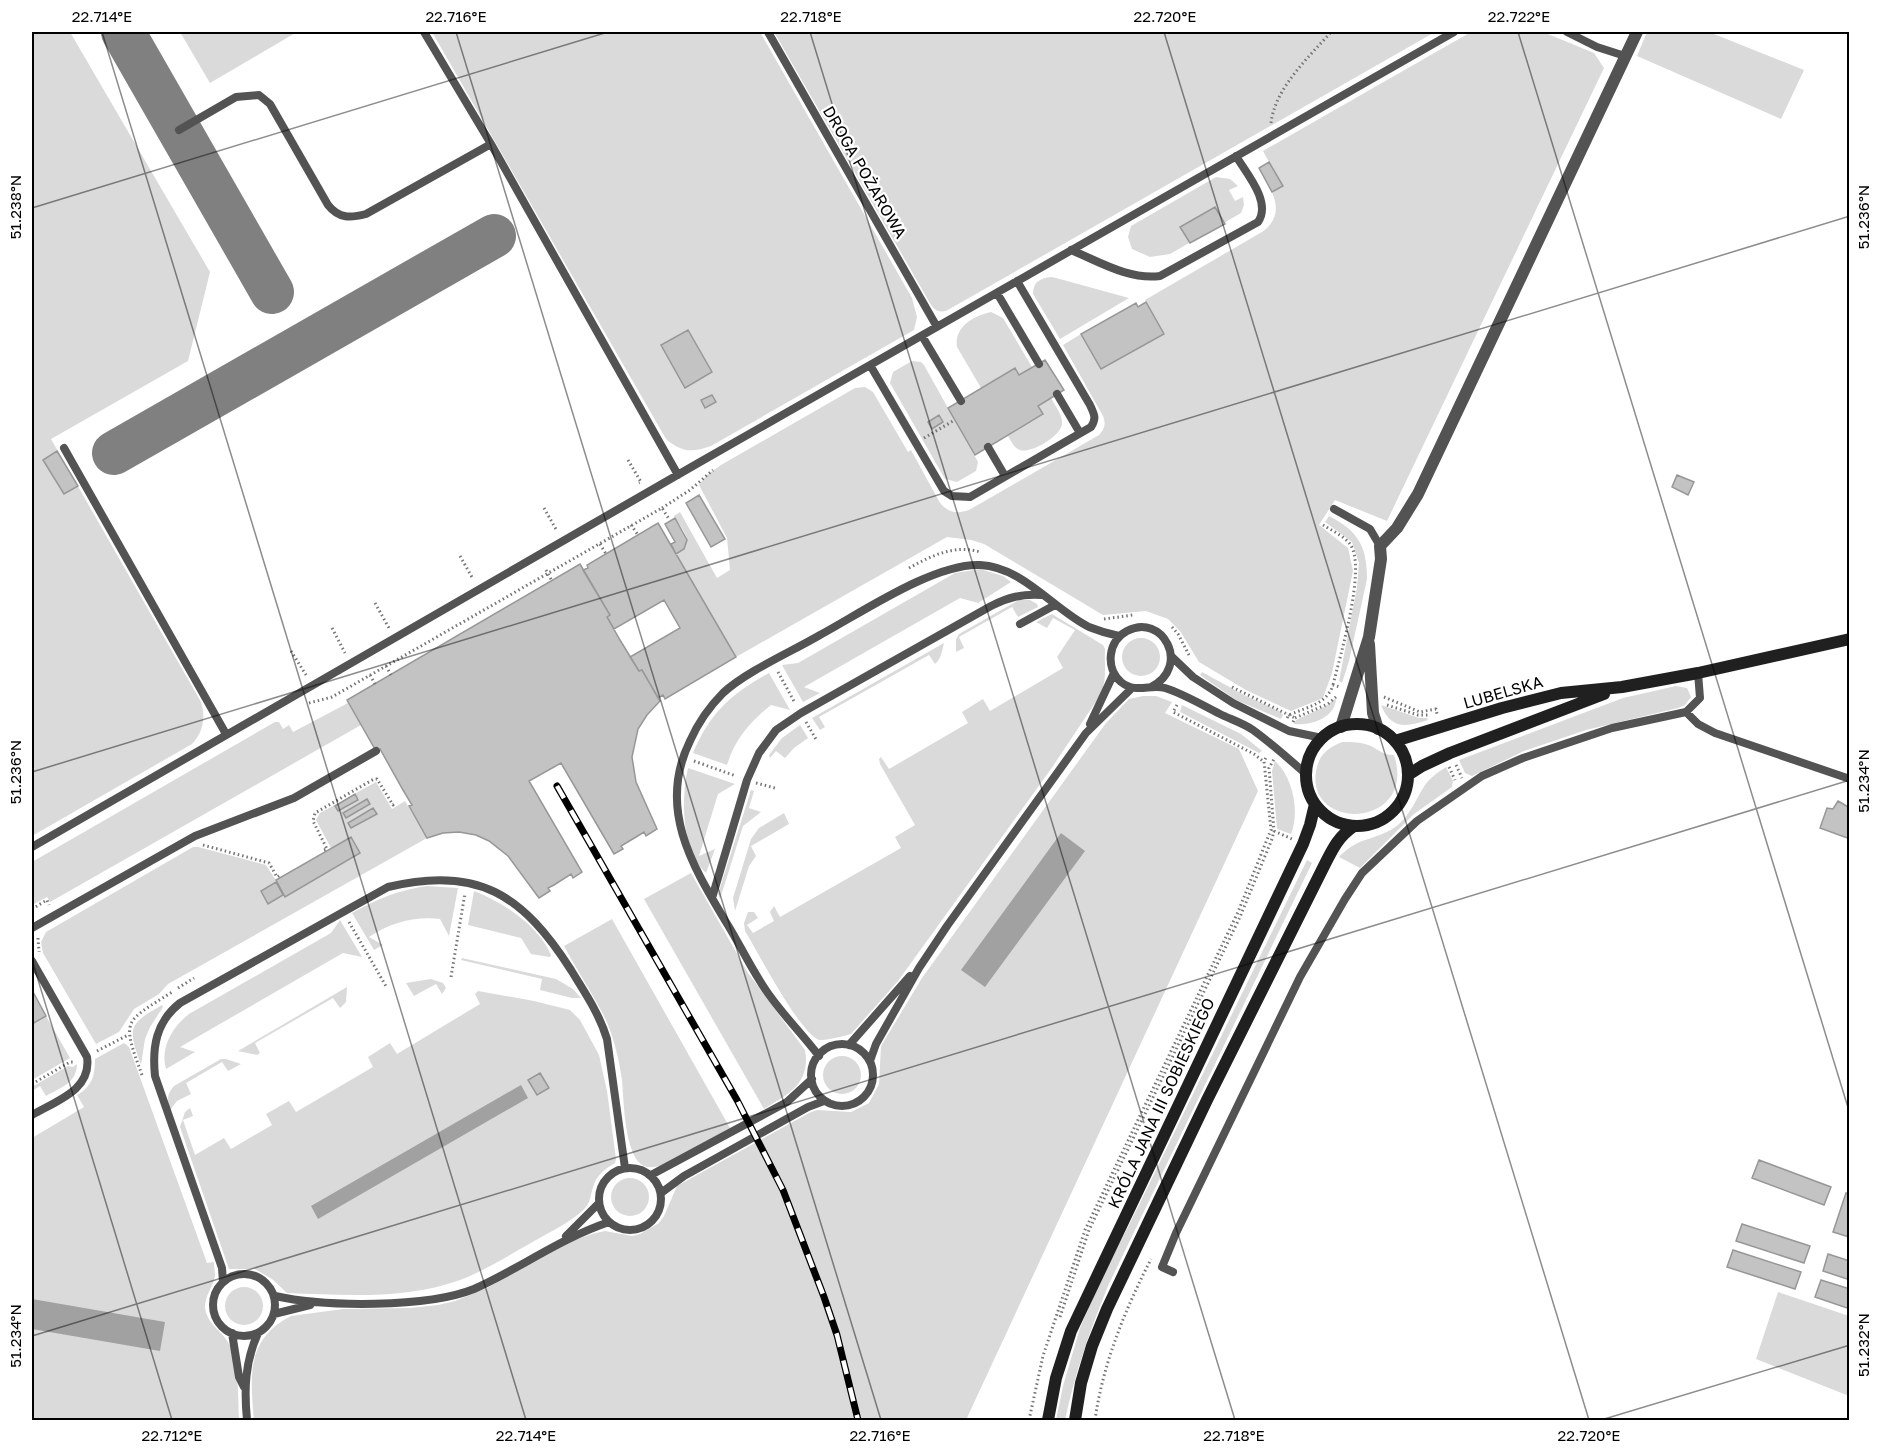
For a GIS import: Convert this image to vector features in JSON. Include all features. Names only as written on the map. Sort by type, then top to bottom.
[{"type":"main road","name":"LUBELSKA","points":[[1395,741],[1502,708],[1561,693],[1622,687],[1698,673],[1850,639]]},
{"type":"main road","name":"LUBELSKA","points":[[1408,775],[1450,753],[1622,687]]},
{"type":"main road","points":[[1360,724],[1378,729],[1395,741],[1405,757],[1408,775],[1404,795],[1392,813],[1374,824],[1354,826],[1336,822],[1315,804],[1308,790],[1306,774],[1309,758],[1322,738],[1341,727],[1360,724]]},
{"type":"main road","name":"KRÓLA JANA III SOBIESKIEGO","points":[[1048,1420],[1056,1378],[1071,1331],[1303,844],[1315,804]]},
{"type":"main road","points":[[1075,1420],[1081,1383],[1092,1346],[1107,1309],[1324,864],[1336,842],[1354,826]]},
{"type":"street","points":[[1341,727],[1369,637],[1382,559],[1380,546],[1397,528],[1418,494],[1637,32]]},
{"type":"street","points":[[1369,637],[1373,713],[1378,729]]},
{"type":"lane","points":[[424,32],[491,144],[678,475]]},
{"type":"lane","name":"DROGA POŻAROWA","points":[[768,32],[937,327]]},
{"type":"lane","points":[[32,847],[1454,32]]},
{"type":"lane","points":[[1568,32],[1597,47],[1625,56]]},
{"type":"lane","points":[[179,130],[236,97],[259,95],[270,104],[328,205],[333,211],[346,218],[366,214],[491,144]]},
{"type":"lane","points":[[1071,250],[1133,276],[1148,278],[1161,276],[1258,222],[1262,216],[1263,207],[1260,198],[1236,156]]},
{"type":"lane","points":[[870,365],[944,491],[952,496],[970,497],[1080,434],[1091,427],[1094,422],[1095,415],[1017,281]]},
{"type":"lane","points":[[997,293],[1039,364]]},
{"type":"lane","points":[[922,336],[961,401]]},
{"type":"lane","points":[[1057,394],[1080,434]]},
{"type":"lane","points":[[988,447],[1005,476]]},
{"type":"lane","points":[[64,448],[226,734]]},
{"type":"lane","points":[[1334,509],[1370,529],[1380,546]]},
{"type":"lane","points":[[819,1056],[768,993],[712,898],[688,852],[676,807],[676,792],[682,756],[697,726],[717,700],[733,686],[919,581],[946,569],[983,565],[999,569],[1023,581],[1088,626],[1119,636]]},
{"type":"lane","points":[[712,898],[747,780],[767,739],[776,730],[801,713],[991,606],[1011,596],[1042,595]]},
{"type":"lane","points":[[1020,624],[1055,604]]},
{"type":"lane","points":[[1172,657],[1164,679],[1145,689],[1132,688],[1119,679],[1111,665],[1111,650],[1119,636],[1133,628],[1149,628],[1156,631],[1167,642],[1172,657],[1193,677],[1233,703],[1289,731],[1322,738]]},
{"type":"lane","points":[[1086,733],[1114,673]]},
{"type":"lane","points":[[1173,1272],[1162,1267],[1176,1233],[1300,977],[1357,879],[1417,821],[1482,776],[1523,758],[1612,728],[1686,712],[1700,698],[1698,673]]},
{"type":"lane","points":[[1151,687],[1163,688],[1182,696],[1252,730],[1306,774]]},
{"type":"lane","points":[[870,1061],[861,1051],[849,1045],[832,1046],[814,1063],[812,1079],[816,1091],[824,1101],[842,1107],[859,1102],[866,1095],[873,1079],[870,1061],[876,1044],[919,968],[1086,733],[1132,688]]},
{"type":"lane","points":[[1686,712],[1698,724],[1715,733],[1850,779]]},
{"type":"lane","points":[[32,928],[195,836],[294,798],[376,751]]},
{"type":"lane","points":[[223,1282],[222,1268],[154,1076],[156,1036],[170,1011],[180,1003],[343,910],[388,887],[431,879],[482,885],[526,913],[550,939],[592,1003],[607,1039],[624,1168]]},
{"type":"lane","points":[[32,961],[87,1057],[89,1068],[84,1081],[72,1091],[32,1115]]},
{"type":"lane","points":[[849,1045],[919,968]]},
{"type":"lane","points":[[651,1175],[788,1102],[812,1079]]},
{"type":"lane","points":[[661,1193],[684,1176],[808,1107],[824,1101]]},
{"type":"lane","points":[[637,1168],[651,1175],[661,1193],[658,1213],[652,1221],[643,1227],[625,1230],[604,1217],[599,1203],[599,1194],[602,1184],[615,1171],[637,1168]]},
{"type":"lane","points":[[559,1243],[599,1203]]},
{"type":"lane","points":[[274,1296],[316,1303],[398,1302],[450,1296],[488,1282],[576,1234],[609,1222]]},
{"type":"lane","points":[[242,1273],[253,1274],[262,1279],[270,1286],[274,1296],[274,1314],[265,1328],[258,1333],[240,1336],[232,1333],[223,1328],[213,1310],[213,1299],[223,1282],[242,1273]]},
{"type":"lane","points":[[274,1314],[316,1303]]},
{"type":"lane","points":[[232,1333],[239,1377],[244,1387]]},
{"type":"lane","points":[[247,1420],[244,1387],[249,1354],[258,1333]]},
{"type":"path","points":[[1270,136],[1273,109],[1289,81],[1331,32]]},
{"type":"path","points":[[916,443],[953,421]]},
{"type":"path","points":[[309,703],[332,697],[662,508],[690,490],[720,464]]},
{"type":"path","points":[[544,508],[557,531]]},
{"type":"path","points":[[662,508],[669,519]]},
{"type":"path","points":[[631,525],[638,535]]},
{"type":"path","points":[[1323,525],[1350,544],[1356,567],[1352,603],[1334,684]]},
{"type":"path","points":[[600,544],[606,554]]},
{"type":"path","points":[[909,568],[946,551],[970,549],[988,554]]},
{"type":"path","points":[[460,556],[473,579]]},
{"type":"path","points":[[547,572],[552,581]]},
{"type":"path","points":[[375,603],[389,628]]},
{"type":"path","points":[[1100,619],[1142,614]]},
{"type":"path","points":[[1170,625],[1178,634],[1191,658]]},
{"type":"path","points":[[332,628],[345,653]]},
{"type":"path","points":[[772,662],[817,741]]},
{"type":"path","points":[[386,666],[391,675]]},
{"type":"path","points":[[370,675],[375,684]]},
{"type":"path","points":[[1229,685],[1295,718]]},
{"type":"path","points":[[1182,696],[1173,712],[1264,761]]},
{"type":"path","points":[[682,756],[775,789]]},
{"type":"path","points":[[324,850],[327,849],[314,826],[315,813],[377,779],[393,805],[396,803]]},
{"type":"path","points":[[1070,1288],[1089,1230],[1240,917],[1274,831]]},
{"type":"path","points":[[1029,1420],[1043,1356],[1085,1230],[1238,912],[1268,837]]},
{"type":"path","points":[[195,843],[268,863],[277,877],[280,875]]},
{"type":"path","points":[[451,977],[468,882]]},
{"type":"path","points":[[343,910],[387,988]]},
{"type":"path","points":[[39,954],[37,942],[40,933]]},
{"type":"path","points":[[1095,1420],[1115,1337],[1153,1254]]},
{"type":"shaded area","points":[[32,32],[70,32],[210,272],[188,361],[51,439],[201,702],[203,719],[201,730],[192,744],[32,836]]},
{"type":"shaded area","points":[[180,32],[297,32],[210,83]]},
{"type":"shaded area","points":[[432,32],[760,32],[912,298],[917,317],[914,330],[711,446],[698,450],[677,447],[666,439]]},
{"type":"shaded area","points":[[774,32],[1435,32],[946,311],[942,311],[934,309]]},
{"type":"shaded area","points":[[1471,32],[1543,32],[1594,53],[1604,68],[1387,521],[1335,500],[1319,525],[1348,548],[1353,571],[1332,673],[1323,698],[1291,711],[1246,690],[1199,662],[1180,631],[1168,619],[1146,611],[1103,615],[984,544],[947,537],[736,657],[676,554],[682,550],[687,541],[684,531],[674,516],[680,512],[717,578],[730,570],[727,538],[699,485],[707,475],[855,388],[865,387],[873,392],[908,452],[911,450],[940,503],[953,512],[969,510],[1099,435],[1104,426],[1103,416],[1063,345],[1081,334],[1101,369],[1164,334],[1145,300],[1262,232],[1274,219],[1276,204],[1272,192],[1282,186],[1263,151]]},
{"type":"shaded area","points":[[1647,32],[1709,32],[1804,70],[1781,119],[1637,56]]},
{"type":"shaded area","points":[[1216,177],[1230,179],[1238,186],[1229,190],[1235,201],[1243,197],[1244,205],[1241,213],[1170,254],[1150,257],[1132,249],[1128,237],[1131,226]]},
{"type":"shaded area","points":[[1051,277],[1129,298],[1060,339],[1033,294],[1034,286],[1038,281]]},
{"type":"shaded area","points":[[991,312],[1003,318],[1032,367],[1019,375],[1015,368],[981,388],[957,347],[957,340],[966,324],[978,316]]},
{"type":"shaded area","points":[[912,361],[921,362],[924,365],[978,462],[976,471],[957,482],[945,479],[890,383],[893,372]]},
{"type":"shaded area","points":[[1051,398],[1061,417],[1062,424],[1057,434],[1038,447],[1025,451],[1018,449],[1008,436],[1043,415],[1038,406]]},
{"type":"shaded area","points":[[1329,516],[1354,534],[1363,549],[1367,567],[1367,579],[1342,683],[1339,681],[1357,587],[1359,563],[1352,542],[1325,522]]},
{"type":"shaded area","points":[[980,569],[1003,576],[1011,582],[978,603],[960,598],[804,687],[820,693],[803,702],[782,665],[798,663],[955,573]]},
{"type":"shaded area","points":[[1019,600],[1030,600],[1038,607],[1018,617],[1012,607],[959,637],[964,648],[956,652],[956,639],[959,634]]},
{"type":"shaded area","points":[[1052,614],[1103,645],[1105,679],[1099,697],[1051,769],[898,981],[851,1034],[819,1040],[801,1023],[790,1008],[745,931],[744,923],[748,912],[754,912],[758,918],[747,925],[753,933],[774,921],[770,912],[774,906],[780,917],[901,848],[895,837],[915,825],[879,759],[881,757],[889,769],[968,723],[962,712],[983,699],[990,711],[1063,668],[1057,657],[1075,630],[1053,618],[1047,628],[1036,622]]},
{"type":"shaded area","points":[[1141,638],[1154,644],[1160,657],[1154,670],[1141,676],[1128,670],[1122,657],[1128,644]]},
{"type":"shaded area","points":[[944,643],[940,657],[935,664],[929,655],[819,717],[825,727],[820,730],[812,718]]},
{"type":"shaded area","points":[[1202,672],[1281,712],[1283,715],[1281,719],[1236,700],[1200,675]]},
{"type":"shaded area","points":[[769,673],[790,710],[771,705],[763,711],[739,739],[727,765],[693,753],[714,716],[723,706],[743,689]]},
{"type":"shaded area","points":[[1676,686],[1687,688],[1691,697],[1685,705],[1678,708],[1586,730],[1524,751],[1472,776],[1465,773],[1459,760],[1623,698]]},
{"type":"shaded area","points":[[1156,696],[1172,702],[1165,713],[1239,749],[1258,791],[966,1420],[254,1420],[252,1374],[258,1347],[276,1325],[291,1316],[343,1309],[410,1308],[438,1305],[487,1288],[575,1240],[592,1234],[605,1231],[632,1236],[640,1234],[659,1223],[677,1186],[809,1113],[817,1110],[851,1112],[869,1103],[879,1084],[881,1046],[922,978],[1106,723],[1129,699]]},
{"type":"shaded area","points":[[1336,698],[1332,710],[1322,719],[1294,724],[1296,720],[1326,706]]},
{"type":"shaded area","points":[[348,703],[361,725],[50,902],[47,897],[32,905],[32,862],[275,722],[279,722],[283,729],[289,725],[293,732]]},
{"type":"shaded area","points":[[1182,705],[1241,734],[1262,751],[1259,753],[1180,712]]},
{"type":"shaded area","points":[[1381,705],[1428,720],[1406,725],[1394,723]]},
{"type":"shaded area","points":[[800,725],[808,738],[785,758],[776,751],[770,758],[769,755],[782,738]]},
{"type":"shaded area","points":[[1342,742],[1364,744],[1394,755],[1397,779],[1391,797],[1377,808],[1360,814],[1343,812],[1327,805],[1317,791],[1316,771],[1319,761],[1328,750]]},
{"type":"shaded area","points":[[1275,761],[1286,776],[1293,795],[1295,816],[1291,834],[1277,829],[1272,771]]},
{"type":"shaded area","points":[[1446,767],[1453,781],[1452,787],[1414,814],[1360,868],[1339,857],[1354,845],[1384,833],[1399,824],[1410,811],[1427,782]]},
{"type":"shaded area","points":[[688,768],[735,784],[718,794],[699,856],[715,849],[706,873],[698,863],[687,838],[684,794]]},
{"type":"shaded area","points":[[376,782],[392,809],[405,801],[427,838],[168,984],[159,994],[134,1009],[119,1032],[96,1044],[43,953],[41,942],[46,932],[193,847],[266,865],[286,896],[360,853],[351,837],[331,848],[316,820],[320,813]]},
{"type":"shaded area","points":[[751,790],[754,791],[749,808],[761,812],[743,826],[720,899],[718,894]]},
{"type":"shaded area","points":[[784,813],[789,824],[751,846],[756,856],[749,866],[735,911],[733,898],[751,839],[759,828]]},
{"type":"shaded area","points":[[1061,833],[1085,851],[985,987],[961,970]]},
{"type":"shaded area","points":[[1307,860],[1312,863],[1108,1286],[1073,1385],[1065,1420],[1056,1420],[1063,1386],[1080,1328],[1098,1286]]},
{"type":"shaded area","points":[[691,873],[748,973],[805,1050],[805,1071],[801,1079],[790,1092],[764,1109],[644,899]]},
{"type":"shaded area","points":[[427,886],[458,888],[449,936],[440,919],[412,920],[394,924],[369,937],[383,945],[374,950],[352,913],[388,896]]},
{"type":"shaded area","points":[[474,891],[519,916],[538,934],[551,955],[550,957],[531,954],[521,938],[468,925]]},
{"type":"shaded area","points":[[612,919],[730,1128],[700,1147],[664,1165],[644,1166],[637,1161],[632,1152],[626,1127],[621,1072],[613,1038],[607,1021],[564,946]]},
{"type":"shaded area","points":[[340,920],[362,957],[343,953],[180,1047],[195,1052],[166,1069],[166,1046],[177,1025],[183,1019],[331,933]]},
{"type":"shaded area","points":[[462,958],[556,979],[573,989],[581,998],[540,990],[542,979],[461,960]]},
{"type":"shaded area","points":[[431,979],[443,983],[446,988],[442,994],[436,984],[414,996],[406,983]]},
{"type":"shaded area","points":[[347,987],[346,1002],[340,1008],[333,998],[255,1043],[260,1053],[257,1055],[238,1051]]},
{"type":"shaded area","points":[[478,991],[570,1010],[580,1020],[599,1055],[607,1091],[616,1159],[615,1163],[597,1179],[586,1207],[559,1227],[495,1264],[460,1280],[418,1291],[374,1295],[287,1293],[272,1279],[255,1269],[229,1269],[180,1127],[185,1112],[190,1108],[193,1116],[183,1120],[195,1155],[224,1138],[231,1149],[272,1125],[266,1114],[289,1101],[296,1112],[373,1067],[368,1057],[390,1043],[397,1054],[480,1004],[475,994]]},
{"type":"shaded area","points":[[162,1005],[145,1039],[141,1065],[134,1043],[134,1029],[142,1018]]},
{"type":"shaded area","points":[[46,1016],[70,1058],[32,1080],[32,1024]]},
{"type":"shaded area","points":[[124,1043],[129,1047],[207,1263],[214,1262],[215,1276],[206,1299],[206,1314],[227,1341],[233,1355],[238,1383],[239,1420],[32,1420],[32,1138],[84,1107],[77,1095],[92,1080],[95,1059]]},
{"type":"shaded area","points":[[842,1056],[849,1057],[855,1062],[860,1068],[860,1082],[855,1088],[849,1093],[842,1094],[835,1093],[829,1088],[824,1082],[823,1075],[824,1068],[829,1062],[835,1057]]},
{"type":"shaded area","points":[[221,1059],[241,1064],[228,1071],[222,1062],[186,1083],[191,1094],[177,1101],[170,1110],[168,1097],[174,1086]]},
{"type":"shaded area","points":[[77,1064],[74,1076],[62,1087],[46,1096],[40,1086],[32,1091],[32,1087],[68,1066],[73,1067]]},
{"type":"shaded area","points":[[521,1085],[528,1098],[318,1219],[311,1206]]},
{"type":"shaded area","points":[[630,1178],[643,1184],[649,1197],[643,1210],[630,1216],[617,1210],[611,1197],[617,1184]]},
{"type":"shaded area","points":[[244,1287],[257,1293],[263,1306],[257,1319],[244,1325],[231,1319],[225,1306],[231,1293]]},
{"type":"shaded area","points":[[1778,1292],[1849,1316],[1849,1396],[1756,1359]]},
{"type":"shaded area","points":[[32,1299],[165,1322],[160,1351],[32,1329]]},
{"type":"building","points":[[1269,162],[1283,186],[1272,192],[1259,168]]},
{"type":"building","points":[[1215,207],[1225,224],[1190,243],[1180,227]]},
{"type":"building","points":[[1146,302],[1164,334],[1101,369],[1081,334],[1136,303],[1138,307]]},
{"type":"building","points":[[688,330],[712,372],[685,388],[661,345]]},
{"type":"building","points":[[1045,360],[1064,390],[1038,406],[1043,414],[975,455],[948,408],[1015,368],[1019,375]]},
{"type":"building","points":[[712,395],[716,402],[705,408],[701,400]]},
{"type":"building","points":[[939,415],[943,422],[932,429],[928,422]]},
{"type":"building","points":[[57,451],[78,486],[64,494],[43,460]]},
{"type":"building","points":[[1677,475],[1694,482],[1688,495],[1672,487]]},
{"type":"building","points":[[699,495],[725,539],[711,547],[686,503]]},
{"type":"building","points":[[675,518],[687,540],[684,549],[676,554],[671,544],[675,542],[665,524]]},
{"type":"building","points":[[658,523],[736,657],[665,699],[663,695],[658,698],[642,670],[639,671],[630,657],[680,628],[664,600],[614,629],[607,617],[610,615],[583,570],[588,568],[587,565]]},
{"type":"building","points":[[580,564],[610,615],[607,617],[620,640],[639,671],[642,670],[660,701],[638,729],[632,757],[636,782],[657,829],[646,836],[644,832],[621,846],[623,849],[614,854],[561,763],[529,781],[582,872],[573,878],[571,874],[548,888],[550,891],[539,898],[508,856],[489,841],[476,835],[459,832],[443,833],[427,838],[409,806],[412,805],[380,749],[376,751],[347,700]]},
{"type":"building","points":[[355,794],[358,800],[338,811],[335,806]]},
{"type":"building","points":[[367,799],[370,804],[346,818],[343,813]]},
{"type":"building","points":[[1838,801],[1850,808],[1850,839],[1820,828],[1827,808],[1833,809]]},
{"type":"building","points":[[373,808],[377,814],[351,828],[348,823]]},
{"type":"building","points":[[351,837],[360,853],[285,897],[276,880]]},
{"type":"building","points":[[276,882],[283,895],[268,904],[261,891]]},
{"type":"building","points":[[32,990],[46,1016],[32,1024]]},
{"type":"building","points":[[540,1073],[549,1088],[537,1095],[528,1080]]},
{"type":"building","points":[[1759,1160],[1831,1187],[1824,1205],[1752,1178]]},
{"type":"building","points":[[1846,1193],[1850,1194],[1849,1237],[1833,1232]]},
{"type":"building","points":[[1742,1224],[1810,1246],[1804,1263],[1736,1241]]},
{"type":"building","points":[[1733,1250],[1801,1272],[1795,1289],[1727,1267]]},
{"type":"building","points":[[1828,1254],[1850,1261],[1850,1280],[1823,1271]]},
{"type":"building","points":[[1821,1280],[1850,1289],[1850,1309],[1815,1297]]},
{"type":"taxiway","points":[[123,32],[272,292]]},
{"type":"taxiway","points":[[114,453],[494,236]]},
{"type":"railway","points":[[557,786],[737,1100],[783,1190],[837,1335],[858,1420]]}]
